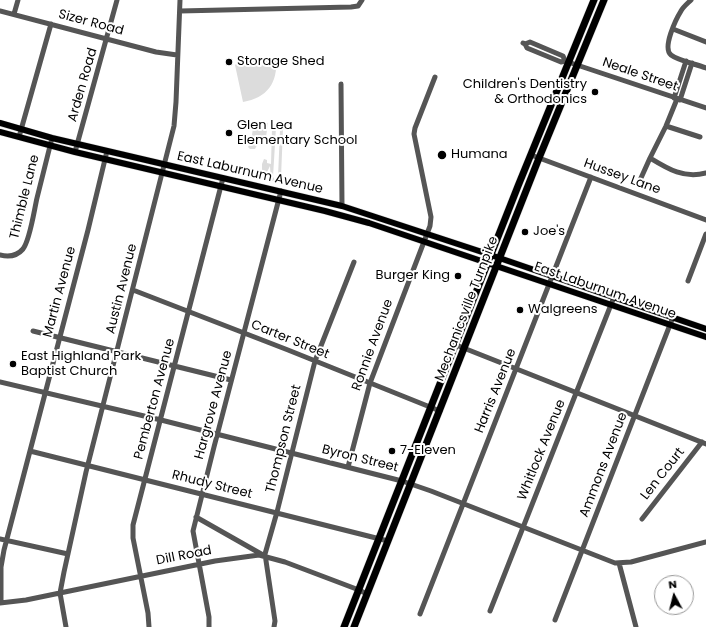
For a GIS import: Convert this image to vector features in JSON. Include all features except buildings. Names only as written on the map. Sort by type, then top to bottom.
[{"type":"highway","name":"Mechanicsville Turnpike","points":[[344,627],[531,155],[566,61],[594,0]]},
{"type":"highway","name":"Mechanicsville Turnpike","points":[[354,627],[576,65],[604,0]]},
{"type":"main road","name":"East Laburnum Avenue","points":[[0,123],[52,138],[342,206],[500,258],[706,329]]},
{"type":"main road","name":"East Laburnum Avenue","points":[[0,132],[50,146],[362,221],[706,337]]},
{"type":"street","points":[[14,14],[18,0]]},
{"type":"street","name":"Arden Road","points":[[75,152],[117,0]]},
{"type":"street","name":"Austin Avenue","points":[[66,627],[60,593],[68,554],[88,465],[118,352],[176,115],[180,0]]},
{"type":"street","points":[[180,11],[358,6],[362,0]]},
{"type":"street","points":[[691,0],[681,10],[668,42],[668,51],[675,57],[706,68]]},
{"type":"street","name":"Sizer Road","points":[[0,11],[162,53],[177,55]]},
{"type":"street","points":[[19,137],[51,24]]},
{"type":"street","points":[[673,29],[706,42]]},
{"type":"street","name":"Neale Street","points":[[524,43],[530,42],[557,53],[563,56],[566,61],[576,65],[706,108]]},
{"type":"street","points":[[641,178],[666,126],[677,99],[689,62]]},
{"type":"street","points":[[428,234],[431,217],[414,134],[435,77]]},
{"type":"street","points":[[341,84],[342,206]]},
{"type":"street","points":[[666,126],[700,137]]},
{"type":"street","name":"Thimble Lane","points":[[0,255],[12,256],[22,250],[27,241],[52,138]]},
{"type":"street","name":"Martin Avenue","points":[[0,603],[1,567],[7,541],[88,230],[107,151]]},
{"type":"street","name":"Hussey Lane","points":[[531,155],[706,220]]},
{"type":"street","points":[[650,158],[682,174],[706,174]]},
{"type":"street","name":"Harris Avenue","points":[[420,614],[591,177]]},
{"type":"street","name":"Pemberton Avenue","points":[[149,627],[148,613],[133,538],[133,525],[223,178]]},
{"type":"street","name":"Hargrove Avenue","points":[[209,627],[209,617],[193,531],[281,191]]},
{"type":"street","name":"Ronnie Avenue","points":[[348,467],[370,383],[428,234]]},
{"type":"street","points":[[688,281],[706,234]]},
{"type":"street","name":"Thompson Street","points":[[274,627],[275,621],[265,556],[315,361],[354,262]]},
{"type":"street","name":"Carter Street","points":[[133,290],[440,411]]},
{"type":"street","name":"Whitlock Avenue","points":[[490,611],[614,297]]},
{"type":"street","name":"Ammons Avenue","points":[[555,620],[673,318]]},
{"type":"street","points":[[33,331],[232,380]]},
{"type":"street","points":[[456,345],[704,443]]},
{"type":"street","name":"Byron Street","points":[[0,382],[218,434],[402,481],[619,564]]},
{"type":"street","name":"Len Court","points":[[642,519],[704,443]]},
{"type":"street","name":"Rhudy Street","points":[[30,451],[388,541]]},
{"type":"street","points":[[196,517],[265,556]]},
{"type":"street","points":[[0,539],[68,554]]},
{"type":"street","points":[[636,627],[619,564],[706,542]]},
{"type":"street","name":"Dill Road","points":[[0,603],[26,600],[199,564],[247,556],[265,556],[285,562],[367,594]]},
{"type":"shaded area","points":[[276,59],[275,75],[269,88],[259,97],[243,102],[235,65],[238,62]]},
{"type":"shaded area","points":[[254,121],[268,123],[265,144],[258,143],[255,149],[250,149],[248,147],[251,142]]},
{"type":"shaded area","points":[[274,124],[279,124],[283,129],[281,177],[276,183],[271,180],[270,166],[267,172],[262,172],[262,164],[264,159],[267,160],[267,163],[271,164],[272,128]],"holes":[[[276,127],[279,127],[278,177],[275,180],[273,177]]]},
{"type":"place","name":"Storage Shed","points":[[229,62]]},
{"type":"place","name":"Children's Dentistry & Orthodonics","points":[[595,92]]},
{"type":"place","name":"Glen Lea Elementary School","points":[[229,133]]},
{"type":"place","name":"Humana","points":[[442,155]]},
{"type":"place","name":"Joe's","points":[[525,232]]},
{"type":"place","name":"Burger King","points":[[458,276]]},
{"type":"place","name":"Walgreens","points":[[520,310]]},
{"type":"place","name":"East Highland Park Baptist Church","points":[[13,364]]},
{"type":"place","name":"7-Eleven","points":[[392,451]]}]
